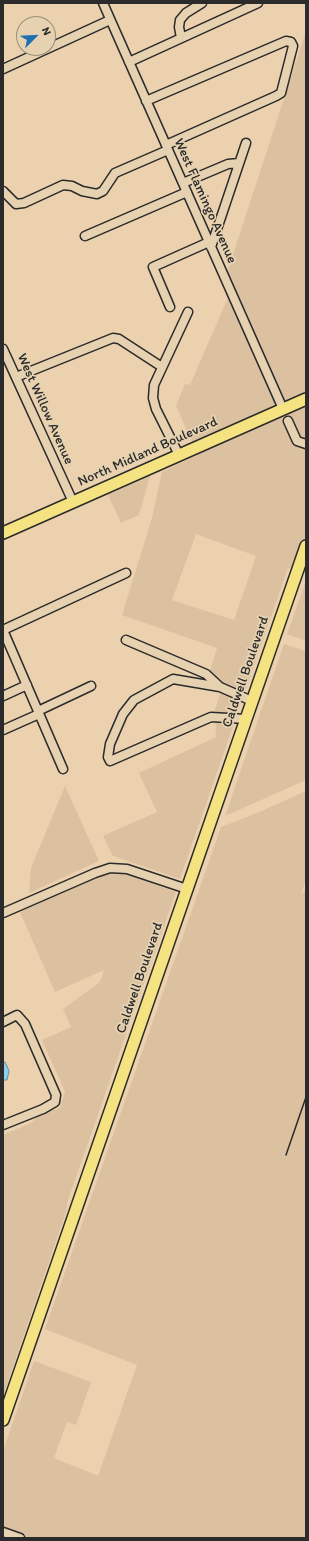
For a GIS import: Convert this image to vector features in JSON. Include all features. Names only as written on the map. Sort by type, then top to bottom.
[{"type":"main road","name":"North Midland Boulevard","points":[[3,533],[306,398]]},
{"type":"main road","name":"Caldwell Boulevard","points":[[3,1420],[306,546]]},
{"type":"street","name":"West Flamingo Avenue","points":[[103,3],[283,409]]},
{"type":"street","points":[[180,38],[180,20],[186,13],[202,3]]},
{"type":"street","points":[[129,62],[258,3]]},
{"type":"street","points":[[3,69],[110,20]]},
{"type":"street","points":[[3,191],[16,204],[24,203],[64,185],[98,194],[103,191],[115,173],[281,93],[293,46],[291,42],[286,41],[146,101]]},
{"type":"street","points":[[170,307],[152,267],[210,244],[246,143]]},
{"type":"street","points":[[183,183],[228,164],[239,163]]},
{"type":"street","points":[[85,236],[187,192]]},
{"type":"street","points":[[179,455],[156,409],[153,398],[154,385],[188,312]]},
{"type":"street","points":[[16,377],[113,338],[119,339],[162,367]]},
{"type":"street","name":"West Willow Avenue","points":[[3,349],[73,502]]},
{"type":"street","points":[[288,421],[297,441],[306,444]]},
{"type":"street","points":[[63,769],[3,630],[126,573]]},
{"type":"street","points":[[126,640],[206,674],[220,687]]},
{"type":"street","points":[[246,719],[211,717],[110,761],[108,757],[110,744],[123,714],[134,700],[173,679],[220,687],[252,701]]},
{"type":"street","points":[[3,696],[27,686]]},
{"type":"street","points":[[3,730],[91,686]]},
{"type":"street","points":[[3,913],[87,876],[117,867],[187,889]]},
{"type":"street","points":[[3,1022],[18,1015],[25,1024],[56,1095],[56,1102],[43,1109],[3,1125]]},
{"type":"street","points":[[3,1532],[20,1538]]},
{"type":"shaded area","points":[[306,31],[306,574],[288,568],[180,879],[113,856],[103,836],[157,812],[139,773],[216,737],[215,709],[224,683],[208,677],[217,648],[122,615],[152,518],[162,472],[198,455],[176,406],[185,384],[190,385],[227,300],[228,270]],"holes":[[[196,534],[256,556],[234,620],[172,600]]]},
{"type":"shaded area","points":[[150,476],[139,515],[121,523],[108,495]]},
{"type":"shaded area","points":[[306,581],[306,641],[287,634]]},
{"type":"shaded area","points":[[284,644],[306,651],[306,780],[225,816]]},
{"type":"shaded area","points":[[65,786],[99,861],[29,893],[31,868]]},
{"type":"shaded area","points":[[306,791],[306,880],[301,895],[306,889],[306,1538],[3,1538],[3,1451],[34,1361],[91,1382],[76,1425],[67,1422],[54,1458],[98,1476],[137,1365],[45,1329],[221,827]]},
{"type":"shaded area","points":[[115,870],[176,892],[68,1200],[66,1212],[3,1396],[3,1135],[33,1122],[39,1110],[56,1110],[60,1107],[65,1092],[42,1040],[71,1027],[63,1009],[100,982],[104,970],[55,992],[20,912]]},
{"type":"water","points":[[3,1062],[5,1062],[9,1071],[7,1080],[3,1080]]},
{"type":"railway","points":[[286,1155],[306,1097]]}]
